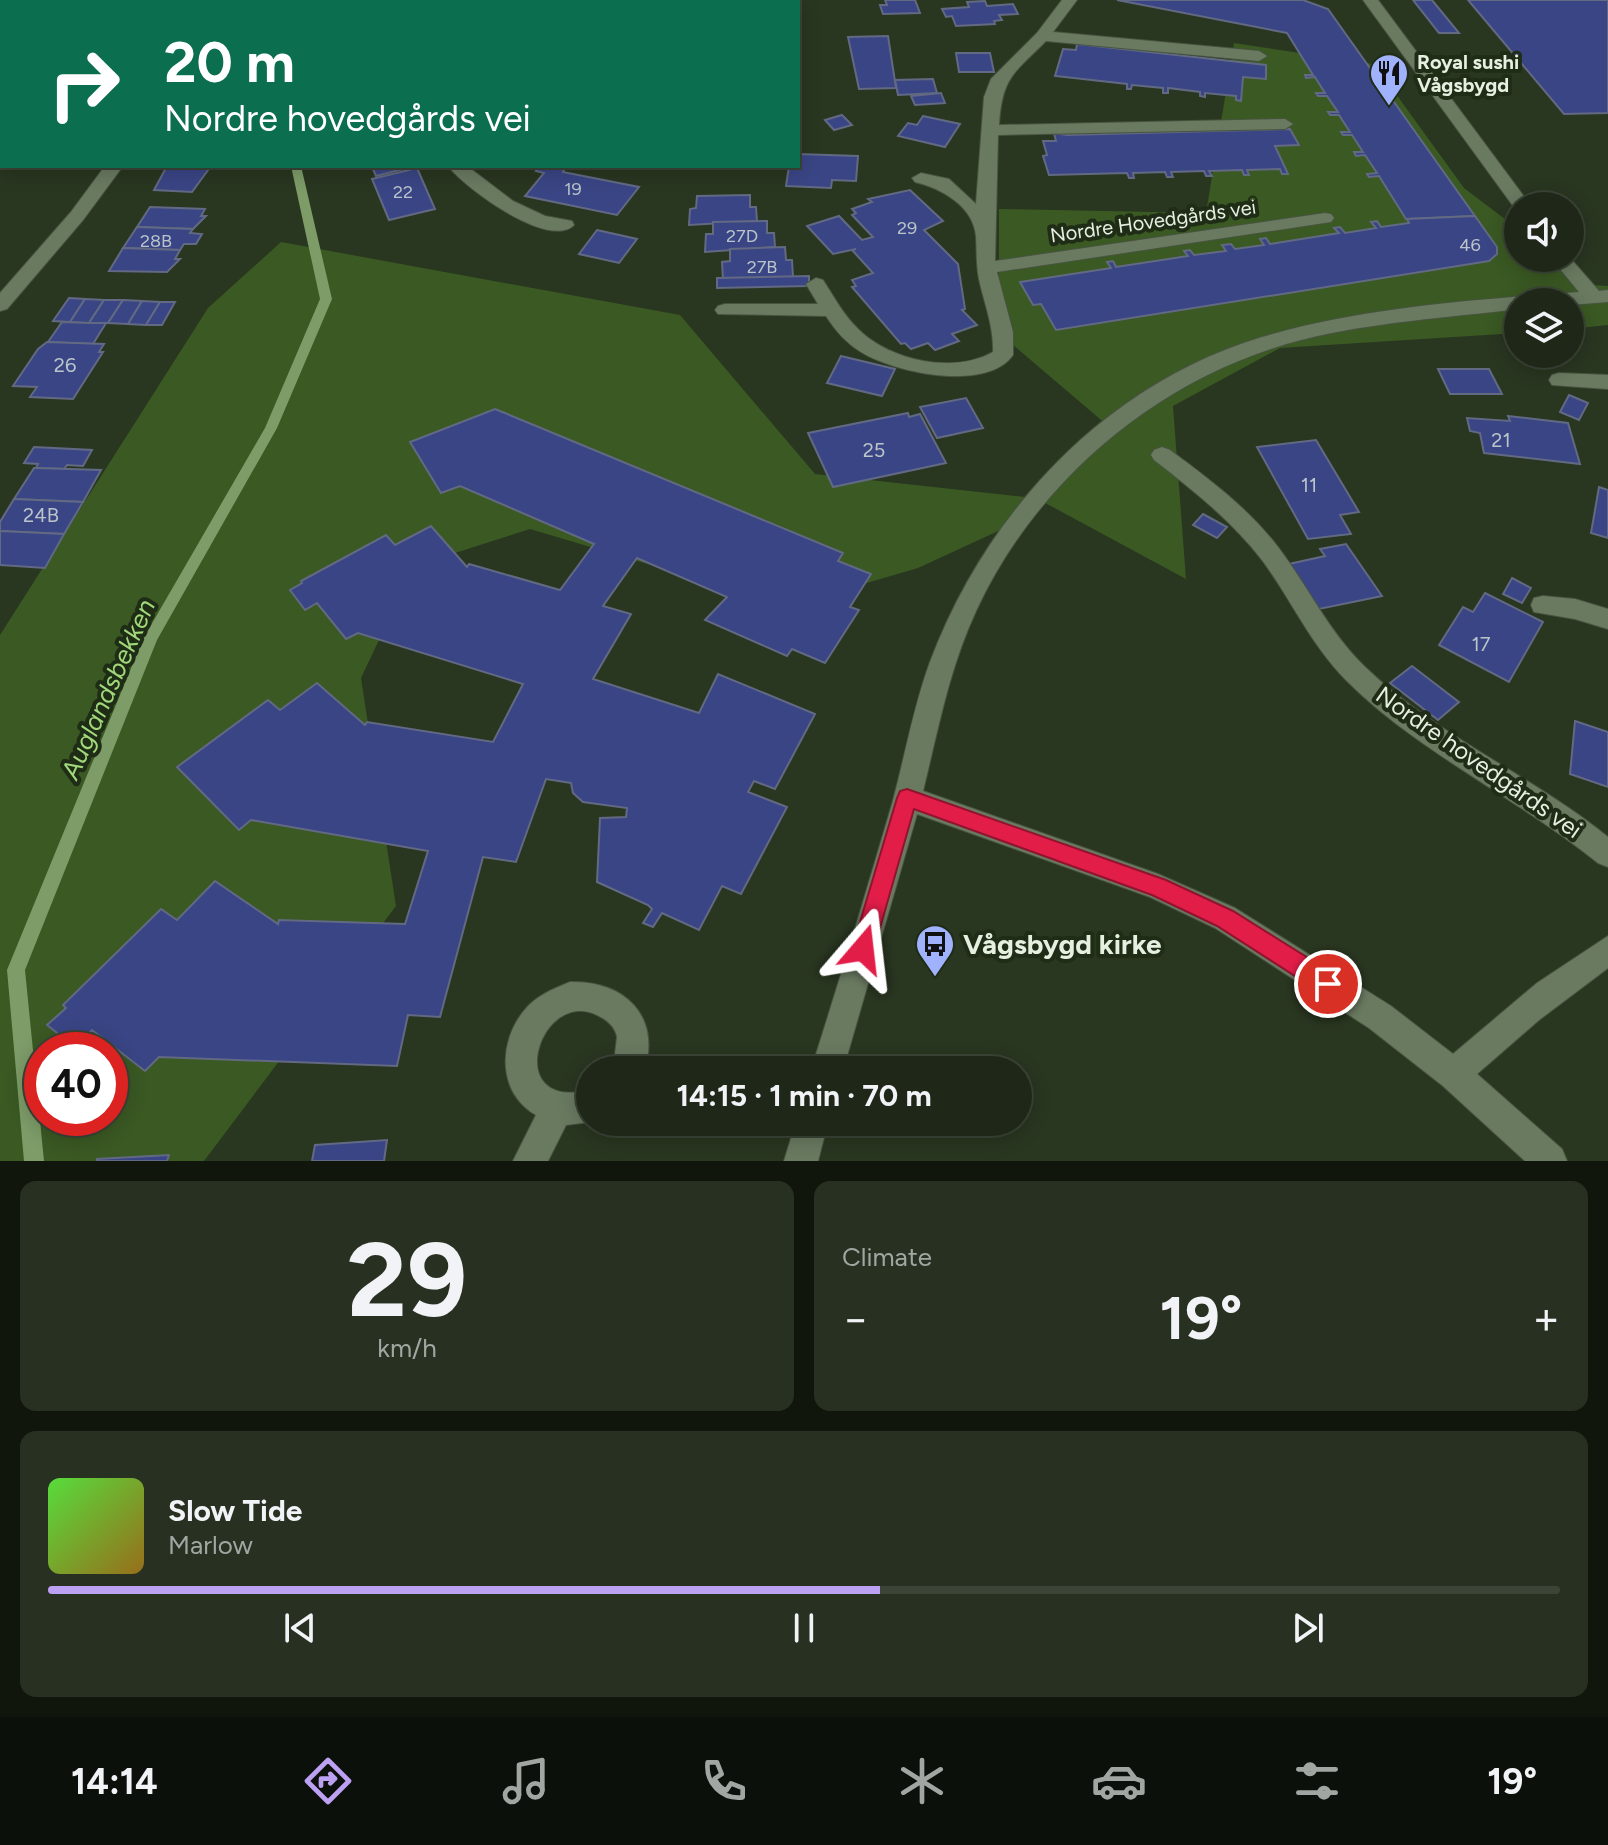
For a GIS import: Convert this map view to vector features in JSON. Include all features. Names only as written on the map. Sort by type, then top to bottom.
[{"type":"street","points":[[816,284],[830,310],[866,346],[903,362],[951,370],[990,365],[1003,355],[1003,332],[986,268],[992,97],[999,79],[1042,36],[1070,0]]},
{"type":"street","points":[[1370,0],[1512,192]]},
{"type":"street","points":[[1042,36],[1259,56]]},
{"type":"street","points":[[991,130],[1285,124]]},
{"type":"street","points":[[0,305],[77,216],[113,168]]},
{"type":"street","points":[[459,168],[478,185],[536,221],[552,226],[565,225]]},
{"type":"street","points":[[921,178],[947,185],[961,194],[986,234]]},
{"type":"street","name":"Nordre Hovedgårds vei","points":[[986,268],[1325,218]]},
{"type":"street","points":[[1575,272],[1600,296]]},
{"type":"street","points":[[831,1056],[943,663],[986,565],[1011,526],[1076,454],[1110,426],[1185,378],[1235,355],[1361,321],[1504,305]]},
{"type":"street","points":[[725,310],[830,310]]},
{"type":"street","points":[[1559,380],[1608,382]]},
{"type":"street","name":"Nordre hovedgårds vei","points":[[1162,455],[1227,504],[1255,535],[1284,573],[1330,648],[1370,687],[1425,728],[1574,825],[1608,854]]},
{"type":"street","points":[[1543,605],[1575,609],[1608,619]]},
{"type":"street","points":[[907,798],[1158,887],[1225,918],[1380,1017],[1454,1075],[1550,1161]]},
{"type":"street","points":[[1454,1075],[1486,1042],[1608,950]]},
{"type":"street","points":[[576,1107],[557,1109],[533,1095],[523,1078],[520,1057],[523,1037],[536,1017],[552,1004],[574,996],[594,996],[607,1001],[622,1012],[630,1025],[634,1044],[632,1056]]},
{"type":"street","points":[[530,1161],[557,1109]]},
{"type":"street","points":[[801,1161],[808,1136]]},
{"type":"green space","points":[[1234,43],[1380,65],[1388,83],[1464,188],[1504,218],[1504,272],[1576,272],[1593,285],[1608,286],[1608,325],[1584,328],[1584,288],[1504,288],[1504,334],[1280,348],[1173,406],[1186,579],[1036,498],[1007,527],[918,568],[788,606],[530,529],[414,566],[361,678],[396,906],[204,1161],[0,1161],[0,635],[208,308],[281,242],[680,315],[815,474],[1035,498],[1107,425],[999,333],[999,209],[1206,213]]},
{"type":"building","points":[[885,0],[915,0],[920,13],[883,14],[880,5],[887,5]]},
{"type":"building","points":[[1117,0],[1303,0],[1328,9],[1475,216],[1406,219],[1379,176],[1369,177],[1367,174],[1377,173],[1365,155],[1356,156],[1354,152],[1363,152],[1352,135],[1341,132],[1350,132],[1339,115],[1328,112],[1338,112],[1327,96],[1316,93],[1325,93],[1315,77],[1306,78],[1305,75],[1313,75],[1287,33]]},
{"type":"building","points":[[1413,0],[1432,0],[1459,33],[1439,33]]},
{"type":"building","points":[[1468,0],[1608,0],[1608,113],[1564,114]]},
{"type":"building","points":[[985,1],[987,6],[1013,4],[1018,14],[999,15],[1002,20],[994,21],[995,24],[956,26],[952,16],[946,17],[942,9],[969,7],[967,2]]},
{"type":"building","points":[[888,36],[896,88],[859,89],[848,37]]},
{"type":"building","points":[[1077,44],[1266,65],[1266,79],[1243,77],[1241,101],[1236,100],[1236,96],[1205,93],[1205,97],[1200,96],[1200,92],[1168,88],[1168,93],[1163,93],[1163,88],[1132,85],[1131,89],[1127,89],[1127,84],[1055,76],[1063,49],[1076,50]]},
{"type":"building","points":[[956,53],[990,53],[994,72],[959,72]]},
{"type":"building","points":[[933,79],[937,93],[898,95],[895,80]]},
{"type":"building","points":[[941,93],[945,103],[915,105],[911,96]]},
{"type":"building","points":[[842,115],[852,125],[834,130],[825,120]]},
{"type":"building","points":[[923,116],[960,124],[945,147],[898,136],[908,123],[917,125]]},
{"type":"building","points":[[1290,129],[1299,145],[1275,146],[1288,174],[1282,174],[1280,169],[1247,170],[1249,175],[1244,175],[1242,170],[1209,171],[1212,176],[1206,176],[1204,171],[1171,172],[1173,177],[1167,177],[1165,172],[1133,173],[1134,178],[1129,178],[1127,173],[1049,175],[1043,156],[1047,155],[1043,141],[1056,141],[1054,133]]},
{"type":"building","points":[[800,154],[858,156],[856,181],[832,180],[831,188],[786,186],[789,168],[800,168]]},
{"type":"building","points":[[166,168],[210,168],[192,192],[154,190]]},
{"type":"building","points":[[372,168],[407,168],[376,176]]},
{"type":"building","points":[[417,168],[435,209],[389,220],[372,179]]},
{"type":"building","points":[[539,168],[565,168],[563,172],[639,187],[617,215],[525,196],[544,173],[536,171]]},
{"type":"building","points":[[910,190],[943,221],[924,230],[958,264],[965,309],[962,310],[977,325],[952,334],[959,341],[935,350],[928,343],[911,349],[905,343],[901,344],[852,287],[856,286],[852,280],[873,273],[852,250],[856,249],[833,254],[807,226],[839,216],[862,240],[873,237],[852,215],[856,213],[852,209],[872,202],[868,199]]},
{"type":"building","points":[[750,195],[750,207],[756,207],[757,221],[689,225],[690,209],[696,208],[697,196]]},
{"type":"building","points":[[150,207],[205,209],[201,216],[206,216],[193,229],[137,227]]},
{"type":"building","points":[[1475,216],[1497,247],[1497,254],[1489,261],[1056,330],[1041,304],[1033,305],[1020,282],[1111,268],[1107,262],[1113,261],[1116,267],[1188,256],[1184,251],[1190,250],[1194,255],[1226,251],[1222,245],[1231,244],[1235,249],[1264,245],[1260,239],[1266,238],[1270,244],[1339,233],[1334,228],[1340,227],[1345,233],[1376,228],[1371,222],[1377,221],[1381,227],[1409,223],[1407,219]]},
{"type":"building","points":[[767,221],[767,233],[774,233],[775,247],[705,252],[706,234],[713,234],[713,222]]},
{"type":"building","points":[[137,227],[193,229],[190,233],[202,234],[196,244],[184,244],[180,250],[123,248]]},
{"type":"building","points":[[597,230],[637,239],[619,263],[579,254]]},
{"type":"building","points":[[785,247],[786,260],[792,260],[793,277],[723,279],[722,262],[730,261],[730,249]]},
{"type":"building","points":[[123,248],[180,250],[175,259],[180,259],[167,272],[109,271]]},
{"type":"building","points":[[809,276],[809,286],[717,288],[717,278]]},
{"type":"building","points":[[69,298],[85,299],[70,322],[53,321]]},
{"type":"building","points":[[85,299],[104,300],[89,323],[70,322]]},
{"type":"building","points":[[104,300],[123,300],[108,323],[89,323]]},
{"type":"building","points":[[123,300],[142,301],[128,324],[108,323]]},
{"type":"building","points":[[142,301],[160,302],[146,325],[128,324]]},
{"type":"building","points":[[160,302],[175,302],[162,325],[146,325]]},
{"type":"building","points":[[62,322],[106,323],[93,344],[48,342]]},
{"type":"building","points":[[47,342],[104,344],[99,352],[103,352],[73,399],[30,397],[37,387],[13,386],[38,349]]},
{"type":"building","points":[[841,356],[895,369],[882,396],[827,383]]},
{"type":"building","points":[[1438,369],[1489,369],[1502,394],[1450,394]]},
{"type":"building","points":[[1569,395],[1588,403],[1579,420],[1560,412]]},
{"type":"building","points":[[966,398],[983,428],[937,438],[920,407]]},
{"type":"building","points":[[495,409],[843,553],[838,561],[871,574],[850,607],[859,610],[825,663],[792,649],[787,656],[705,620],[727,597],[637,558],[603,606],[631,614],[593,679],[699,713],[718,674],[815,714],[775,789],[754,781],[748,792],[787,807],[741,894],[722,886],[699,930],[662,913],[653,927],[643,923],[652,909],[648,905],[597,882],[600,818],[626,817],[627,808],[583,802],[573,793],[571,783],[546,779],[516,862],[483,857],[440,1017],[408,1015],[397,1066],[159,1057],[145,1071],[128,1058],[128,1032],[56,1032],[47,1025],[66,1008],[63,1005],[161,909],[177,920],[215,881],[278,924],[279,920],[405,924],[428,851],[251,820],[239,830],[177,767],[268,700],[280,710],[317,683],[365,725],[367,722],[493,742],[523,684],[358,633],[346,639],[317,603],[305,610],[290,590],[386,535],[395,545],[431,526],[467,567],[469,564],[560,590],[594,544],[460,486],[441,493],[410,442]]},
{"type":"building","points":[[908,413],[909,417],[920,414],[946,463],[833,487],[808,433]]},
{"type":"building","points":[[1508,416],[1568,423],[1580,464],[1484,453],[1480,433],[1470,431],[1467,418],[1510,421]]},
{"type":"building","points":[[1316,440],[1359,512],[1340,515],[1351,534],[1308,539],[1257,447]]},
{"type":"building","points":[[34,447],[92,450],[83,466],[36,468],[38,464],[24,463]]},
{"type":"building","points":[[34,468],[101,470],[83,502],[14,499]]},
{"type":"building","points":[[1599,487],[1608,490],[1608,538],[1591,533]]},
{"type":"building","points":[[14,499],[83,502],[64,534],[0,531],[0,522]]},
{"type":"building","points":[[1203,514],[1227,527],[1217,538],[1193,525]]},
{"type":"building","points":[[0,531],[64,534],[45,568],[0,565]]},
{"type":"building","points":[[1346,544],[1382,596],[1319,609],[1289,564],[1325,556],[1320,549]]},
{"type":"building","points":[[1512,578],[1531,588],[1522,603],[1503,594]]},
{"type":"building","points":[[1485,593],[1543,622],[1509,682],[1439,645],[1463,607],[1473,612]]},
{"type":"building","points":[[1412,666],[1459,702],[1438,720],[1390,683]]},
{"type":"building","points":[[1575,721],[1608,732],[1608,787],[1570,774]]},
{"type":"building","points":[[387,1140],[384,1161],[312,1161],[315,1145]]},
{"type":"building","points":[[169,1155],[167,1161],[97,1161],[97,1159]]},
{"type":"waterway","name":"Auglandsbekken","points":[[34,1161],[16,970],[150,639],[271,428],[326,299],[296,168]]},
{"type":"place","name":"Royal sushi Vågsbygd","points":[[1389,107]]},
{"type":"place","name":"Vågsbygd kirke","points":[[935,978]]},
{"type":"route","points":[[863,949],[907,798],[1158,887],[1225,918],[1328,984]]}]
